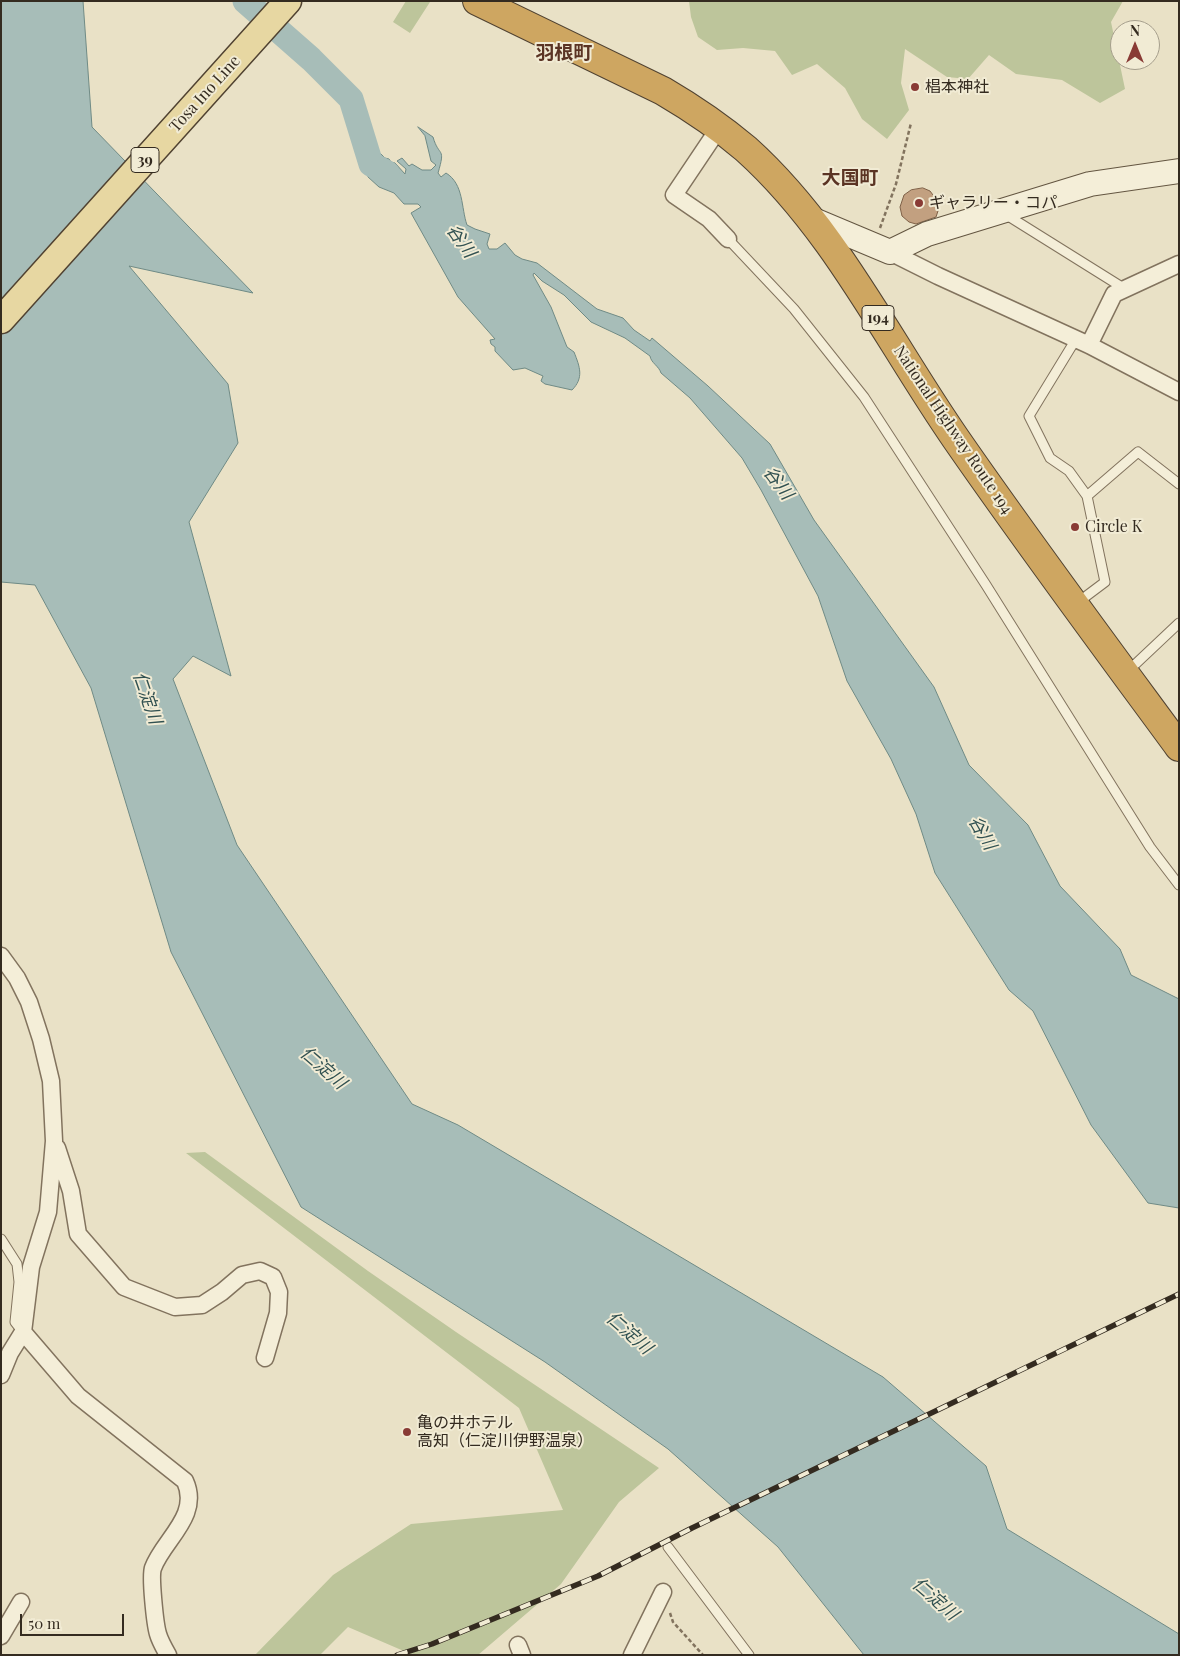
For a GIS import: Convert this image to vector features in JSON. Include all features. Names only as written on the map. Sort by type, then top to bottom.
[{"type":"highway","name":"National Highway Route 194","points":[[477,1],[663,91],[690,106],[745,148],[765,168],[809,218],[860,290],[955,438],[1179,747]]},
{"type":"main road","name":"Tosa Ino Line","points":[[1,320],[288,1]]},
{"type":"street","points":[[720,128],[674,195],[709,219],[728,239]]},
{"type":"street","points":[[882,249],[1090,184],[1179,171]]},
{"type":"street","points":[[809,218],[882,249],[1083,342],[1179,392]]},
{"type":"street","points":[[1083,342],[1114,294],[1179,264]]},
{"type":"street","points":[[1,956],[17,978],[29,1002],[41,1039],[51,1081],[54,1141],[48,1212],[31,1267],[24,1332],[10,1353],[1,1375]]},
{"type":"street","points":[[54,1141],[71,1191],[78,1234],[124,1287],[175,1307],[202,1306],[242,1275],[260,1271],[273,1277],[279,1292],[278,1313],[266,1358]]},
{"type":"street","points":[[24,1332],[78,1396],[185,1481],[188,1492],[185,1516],[156,1562],[151,1576],[157,1632],[168,1655]]},
{"type":"street","points":[[632,1655],[663,1592]]},
{"type":"street","points":[[1,1636],[21,1602]]},
{"type":"lane","points":[[1001,212],[1125,289]]},
{"type":"lane","points":[[728,239],[794,309],[864,397],[986,585],[1150,847],[1179,885]]},
{"type":"lane","points":[[1075,605],[1105,582],[1087,496],[1069,472],[1050,458],[1029,416],[1083,342]]},
{"type":"lane","points":[[1087,496],[1138,452],[1179,484]]},
{"type":"lane","points":[[1126,674],[1179,623]]},
{"type":"lane","points":[[1,1239],[17,1264],[19,1282],[15,1322],[24,1332]]},
{"type":"lane","points":[[668,1547],[749,1655]]},
{"type":"path","points":[[882,249],[911,123]]},
{"type":"path","points":[[663,1592],[673,1622],[702,1655]]},
{"type":"green space","points":[[406,1],[430,2],[410,33],[393,22]]},
{"type":"green space","points":[[689,1],[1123,1],[1112,20],[1110,20],[1110,70],[1121,70],[1125,89],[1100,103],[1062,80],[1016,74],[989,55],[968,79],[947,77],[905,49],[901,83],[909,110],[887,139],[862,119],[845,88],[817,64],[792,75],[775,51],[743,48],[717,50],[698,37],[691,17]]},
{"type":"green space","points":[[205,1152],[368,1271],[659,1468],[619,1502],[561,1584],[478,1655],[413,1655],[348,1627],[320,1655],[255,1655],[333,1575],[411,1524],[563,1510],[519,1408],[186,1153]]},
{"type":"water","name":"仁淀川","points":[[1,1],[83,1],[92,127],[253,293],[129,266],[228,384],[238,443],[189,522],[231,676],[193,656],[173,679],[237,845],[412,1104],[458,1125],[883,1377],[986,1466],[1007,1529],[1179,1634],[1179,1655],[864,1655],[778,1547],[668,1449],[545,1362],[301,1207],[171,952],[91,688],[35,585],[1,582]]},
{"type":"water","points":[[418,127],[433,137],[442,155],[438,173],[441,177],[446,173],[456,183],[467,225],[490,234],[487,244],[489,249],[497,249],[505,243],[515,255],[537,263],[597,309],[623,318],[634,330],[650,341],[652,338],[708,386],[770,444],[814,520],[934,687],[969,765],[1028,825],[1060,886],[1120,949],[1131,975],[1179,999],[1179,1208],[1148,1203],[1091,1125],[1033,1011],[1009,990],[935,873],[916,814],[891,759],[847,681],[818,596],[742,458],[690,398],[661,373],[650,356],[625,338],[591,322],[564,295],[542,281],[534,273],[533,275],[551,307],[567,347],[574,352],[580,372],[579,377],[576,386],[572,390],[545,384],[541,381],[543,376],[525,368],[513,370],[495,351],[495,347],[491,344],[490,340],[495,339],[458,297],[411,213],[421,207],[418,204],[404,204],[394,193],[379,187],[368,177],[356,153],[375,148],[385,158],[395,163],[405,174],[406,169],[397,161],[402,158],[409,166],[412,164],[422,170],[431,170],[436,165],[431,161],[425,136]]},
{"type":"building","name":"ギャラリー・コパ","points":[[923,188],[930,191],[936,199],[939,208],[936,217],[916,224],[909,222],[902,216],[900,207],[904,195],[911,190]]},
{"type":"waterway","name":"谷川","points":[[245,1],[311,59],[351,99],[371,164],[387,173]]},
{"type":"railway","points":[[397,1655],[432,1644],[598,1576],[692,1528],[1179,1294]]},
{"type":"place","name":"椙本神社","points":[[915,87]]},
{"type":"place","name":"ギャラリー・コパ","points":[[919,203]]},
{"type":"place","name":"Circle K","points":[[1075,527]]},
{"type":"place","name":"亀の井ホテル 高知（仁淀川伊野温泉）","points":[[407,1432]]},
{"type":"district","name":"羽根町","points":[[564,53]]},
{"type":"district","name":"大国町","points":[[850,178]]}]
